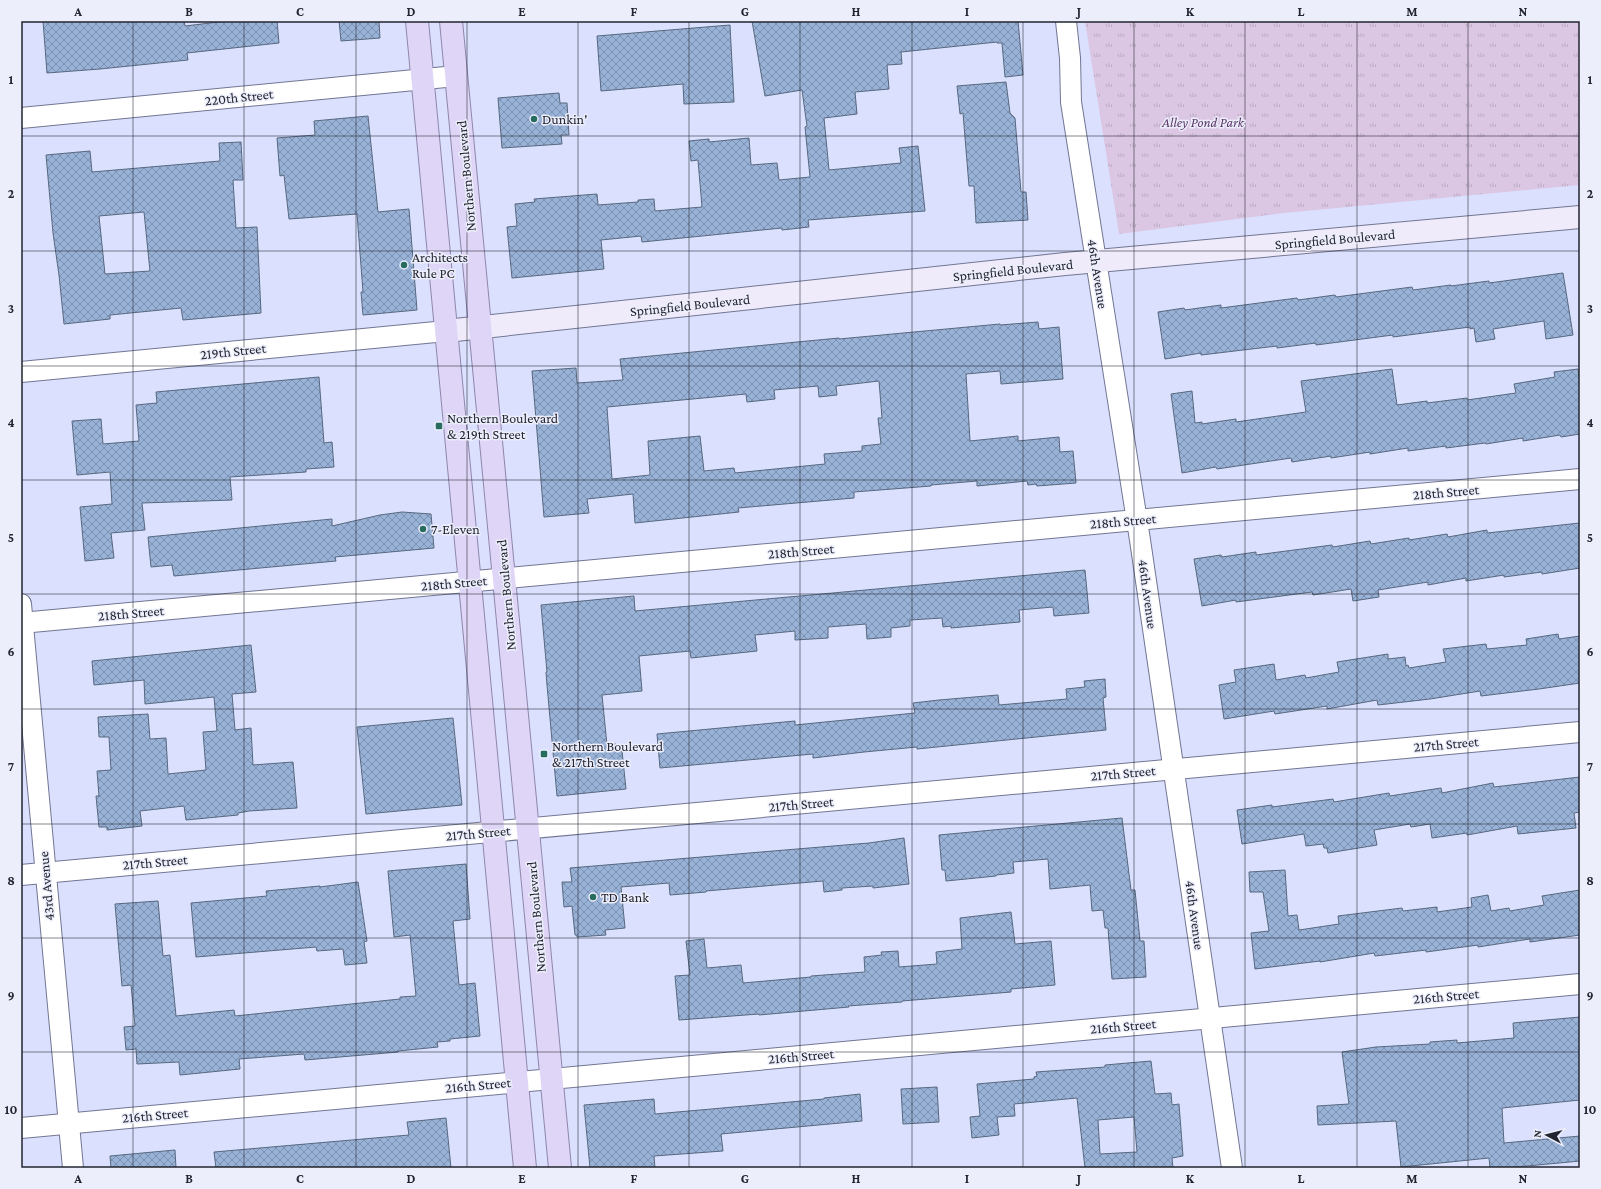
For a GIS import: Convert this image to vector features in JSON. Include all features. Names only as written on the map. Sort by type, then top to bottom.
[{"type":"main road","points":[[417,21],[525,1168]]},
{"type":"main road","name":"Northern Boulevard","points":[[451,21],[560,1168]]},
{"type":"main road","name":"Springfield Boulevard","points":[[446,331],[1096,261],[1580,217]]},
{"type":"street","name":"46th Avenue","points":[[1066,21],[1070,58],[1071,102],[1137,520],[1232,1168]]},
{"type":"street","name":"220th Street","points":[[21,118],[456,76]]},
{"type":"street","name":"219th Street","points":[[21,372],[446,331]]},
{"type":"street","name":"218th Street","points":[[22,616],[470,582],[1580,479]]},
{"type":"street","name":"43rd Avenue","points":[[22,616],[73,1168]]},
{"type":"street","name":"217th Street","points":[[21,875],[1580,732]]},
{"type":"street","name":"216th Street","points":[[21,1128],[1580,984]]},
{"type":"green space","name":"Alley Pond Park","points":[[1085,21],[1580,21],[1580,185],[1284,213],[1119,234]]},
{"type":"building","points":[[43,21],[184,21],[185,26],[227,21],[277,21],[279,43],[187,53],[188,60],[47,73]]},
{"type":"building","points":[[339,21],[379,21],[380,38],[341,41]]},
{"type":"building","points":[[752,21],[1018,21],[1023,75],[1005,77],[1002,43],[997,42],[901,52],[902,64],[887,65],[889,89],[855,92],[857,114],[824,118],[829,170],[901,163],[899,148],[918,146],[925,211],[808,220],[809,227],[782,230],[782,228],[642,242],[641,236],[601,240],[604,269],[512,278],[507,227],[517,226],[515,204],[535,202],[534,199],[597,194],[598,205],[638,202],[638,200],[654,199],[655,211],[702,207],[698,160],[691,161],[689,141],[709,139],[709,142],[749,138],[751,165],[777,163],[779,180],[810,177],[805,127],[807,126],[802,90],[765,96]]},
{"type":"building","points":[[730,25],[734,102],[684,104],[683,84],[601,91],[597,36]]},
{"type":"building","points":[[1006,82],[1010,113],[1015,118],[1021,192],[1026,192],[1028,220],[976,223],[974,186],[969,186],[963,113],[960,114],[957,86]]},
{"type":"building","name":"Dunkin'","points":[[559,93],[560,103],[567,103],[569,135],[561,135],[562,144],[502,148],[498,98]]},
{"type":"building","points":[[368,116],[378,212],[409,209],[417,310],[363,315],[361,292],[363,292],[357,214],[289,219],[284,175],[280,176],[277,138],[315,135],[314,121]]},
{"type":"building","points":[[241,142],[243,180],[233,180],[236,228],[257,227],[261,313],[183,320],[181,308],[110,315],[110,319],[64,324],[53,233],[46,155],[90,151],[92,172],[220,161],[219,143]],"holes":[[[144,212],[150,271],[105,274],[99,216]]]},
{"type":"building","points":[[1563,273],[1573,335],[1546,339],[1544,321],[1493,329],[1495,339],[1476,342],[1474,328],[1470,329],[1470,327],[1316,345],[1316,343],[1277,348],[1277,346],[1201,355],[1201,353],[1165,359],[1158,312],[1221,305],[1221,308],[1297,298],[1298,300],[1335,295],[1336,297],[1412,287],[1413,290],[1489,281],[1489,283]]},
{"type":"building","points":[[1038,322],[1039,329],[1059,327],[1063,379],[1001,384],[1000,371],[966,374],[970,441],[1018,436],[1018,441],[1059,437],[1060,452],[1073,451],[1076,483],[1037,486],[1036,484],[1028,485],[1027,481],[977,486],[977,481],[931,485],[854,492],[854,498],[738,508],[739,512],[635,523],[633,494],[587,499],[589,513],[544,517],[532,371],[576,368],[577,383],[623,380],[620,359],[839,338]],"holes":[[[879,381],[882,418],[878,418],[881,444],[862,446],[862,451],[824,454],[825,464],[735,473],[734,468],[704,471],[700,436],[648,441],[650,475],[612,479],[607,407],[746,394],[747,402],[775,399],[774,390],[818,386],[819,397],[837,395],[836,386]]]},
{"type":"building","points":[[1392,369],[1397,405],[1467,398],[1467,400],[1516,393],[1514,384],[1555,377],[1554,372],[1578,369],[1580,384],[1580,434],[1561,437],[1560,435],[1523,441],[1523,438],[1446,448],[1446,446],[1408,451],[1408,448],[1370,454],[1370,452],[1292,462],[1291,458],[1217,469],[1216,467],[1182,473],[1171,394],[1192,391],[1195,423],[1202,422],[1202,424],[1236,419],[1236,422],[1306,412],[1301,381]]},
{"type":"building","points":[[319,377],[324,443],[332,442],[334,467],[306,469],[306,472],[230,477],[232,500],[142,503],[145,530],[111,533],[114,558],[85,561],[80,507],[112,504],[110,472],[77,475],[72,421],[101,419],[103,444],[139,441],[136,405],[157,403],[156,392]]},
{"type":"building","points":[[402,512],[431,514],[434,548],[335,557],[336,561],[174,576],[172,565],[151,567],[148,537],[332,519],[332,526],[380,515]]},
{"type":"building","points":[[1580,523],[1580,568],[1542,574],[1542,572],[1504,577],[1504,575],[1466,581],[1466,578],[1428,585],[1428,582],[1378,590],[1379,597],[1353,601],[1351,589],[1313,595],[1312,592],[1236,602],[1236,600],[1202,606],[1194,559],[1256,552],[1256,555],[1332,545],[1333,547],[1370,541],[1371,544],[1447,534],[1448,537],[1487,530],[1487,533]]},
{"type":"building","points":[[1085,570],[1089,613],[1054,616],[1053,607],[1019,610],[1020,622],[951,628],[951,626],[943,627],[942,618],[910,620],[910,626],[891,628],[891,637],[867,639],[866,624],[828,627],[828,638],[795,640],[795,631],[755,635],[757,651],[691,658],[690,651],[639,656],[642,691],[602,695],[607,745],[616,744],[617,751],[622,751],[626,789],[557,796],[541,605],[634,596],[635,611]]},
{"type":"building","points":[[1558,634],[1559,639],[1580,636],[1580,683],[1481,696],[1480,691],[1378,705],[1377,700],[1327,709],[1327,706],[1275,714],[1274,711],[1224,719],[1219,685],[1236,682],[1234,670],[1274,664],[1276,680],[1305,675],[1306,678],[1339,672],[1337,662],[1388,654],[1388,659],[1405,657],[1406,666],[1408,665],[1409,668],[1446,662],[1443,649],[1486,644],[1487,649],[1527,645],[1526,639]]},
{"type":"building","points":[[251,645],[256,692],[232,694],[235,730],[251,728],[253,765],[293,762],[297,808],[249,811],[238,813],[238,815],[186,820],[184,806],[140,811],[142,826],[107,830],[107,827],[99,827],[96,796],[99,796],[97,771],[111,770],[109,737],[99,737],[98,717],[148,714],[150,739],[166,738],[168,774],[206,770],[203,732],[217,731],[214,697],[145,704],[144,680],[94,685],[92,661]]},
{"type":"building","points":[[1105,679],[1106,697],[1103,698],[1106,730],[813,758],[813,754],[660,768],[657,734],[795,721],[795,725],[915,713],[913,703],[939,700],[998,695],[999,705],[1067,699],[1066,689],[1085,687],[1084,681]]},
{"type":"building","points":[[453,718],[462,805],[366,814],[357,727]]},
{"type":"building","points":[[1580,777],[1580,812],[1574,813],[1576,828],[1518,834],[1517,826],[1467,835],[1467,833],[1432,838],[1430,824],[1411,827],[1410,824],[1374,830],[1377,845],[1328,853],[1327,848],[1324,848],[1323,844],[1306,846],[1304,834],[1242,844],[1237,810],[1333,799],[1334,802],[1389,793],[1390,796],[1441,788],[1442,793],[1493,783],[1494,787]]},
{"type":"building","points":[[1122,818],[1131,890],[1135,890],[1140,941],[1144,941],[1146,977],[1112,979],[1108,928],[1105,928],[1103,910],[1092,911],[1090,885],[1050,889],[1048,859],[1013,862],[1014,873],[996,876],[946,881],[945,870],[942,870],[939,835]]},
{"type":"building","points":[[904,838],[909,884],[873,888],[873,886],[842,888],[842,890],[824,892],[823,881],[670,895],[669,883],[621,887],[625,928],[605,930],[606,935],[577,937],[577,935],[575,935],[572,906],[564,907],[562,882],[572,882],[570,868],[869,843]]},
{"type":"building","points":[[466,864],[470,919],[453,921],[459,985],[475,983],[480,1036],[450,1039],[450,1041],[437,1042],[438,1047],[398,1052],[305,1060],[304,1054],[239,1059],[240,1069],[180,1075],[179,1062],[137,1064],[136,1049],[126,1050],[124,1027],[135,1026],[131,985],[122,986],[115,904],[158,901],[163,956],[170,955],[176,1016],[234,1010],[235,1016],[400,999],[400,997],[416,996],[410,935],[394,937],[388,871]]},
{"type":"building","points":[[1285,870],[1288,916],[1297,915],[1299,930],[1339,924],[1338,916],[1402,908],[1403,911],[1437,907],[1437,912],[1472,907],[1471,898],[1488,895],[1491,911],[1509,908],[1510,911],[1544,905],[1542,896],[1580,890],[1580,935],[1530,942],[1530,939],[1478,947],[1478,945],[1426,952],[1426,950],[1375,956],[1374,953],[1320,962],[1255,969],[1251,933],[1269,931],[1263,892],[1250,892],[1249,872]]},
{"type":"building","points":[[358,882],[367,941],[364,942],[367,963],[345,965],[343,949],[317,951],[316,947],[196,957],[191,903],[267,896],[266,891],[320,887]]},
{"type":"building","points":[[1011,912],[1015,944],[1051,941],[1055,985],[1011,989],[1011,992],[759,1015],[679,1020],[675,976],[690,975],[686,941],[704,939],[707,968],[741,965],[743,983],[811,977],[865,972],[864,957],[882,955],[881,952],[898,951],[899,967],[937,964],[936,952],[962,949],[960,918]]},
{"type":"building","points":[[1580,1017],[1580,1100],[1502,1108],[1504,1143],[1580,1136],[1580,1161],[1506,1168],[1490,1168],[1489,1158],[1401,1167],[1396,1121],[1318,1125],[1317,1106],[1349,1104],[1342,1052],[1376,1047],[1430,1044],[1430,1042],[1457,1040],[1457,1043],[1514,1038],[1513,1023]]},
{"type":"building","points":[[1151,1061],[1155,1094],[1171,1093],[1172,1105],[1179,1104],[1183,1156],[1172,1158],[1173,1168],[1085,1168],[1077,1098],[1014,1104],[1015,1116],[997,1117],[999,1135],[972,1138],[970,1117],[980,1116],[977,1084],[1034,1079],[1034,1077],[1037,1076],[1036,1072],[1105,1067],[1105,1065]],"holes":[[[1134,1117],[1137,1152],[1100,1154],[1098,1120]]]},
{"type":"building","points":[[937,1087],[939,1122],[903,1124],[901,1089]]},
{"type":"building","points":[[860,1094],[862,1121],[721,1134],[723,1151],[654,1156],[655,1168],[590,1168],[584,1105],[654,1099],[655,1114],[824,1099]]},
{"type":"building","points":[[446,1118],[451,1168],[216,1168],[214,1152],[409,1135],[407,1122]]},
{"type":"building","points":[[175,1150],[176,1168],[111,1168],[110,1156]]},
{"type":"place","name":"Dunkin'","points":[[534,119]]},
{"type":"place","name":"Architects Rule PC","points":[[404,265]]},
{"type":"place","name":"Northern Boulevard & 219th Street","points":[[439,426]]},
{"type":"place","name":"7-Eleven","points":[[423,529]]},
{"type":"place","name":"Northern Boulevard & 217th Street","points":[[544,754]]},
{"type":"place","name":"TD Bank","points":[[593,897]]}]
